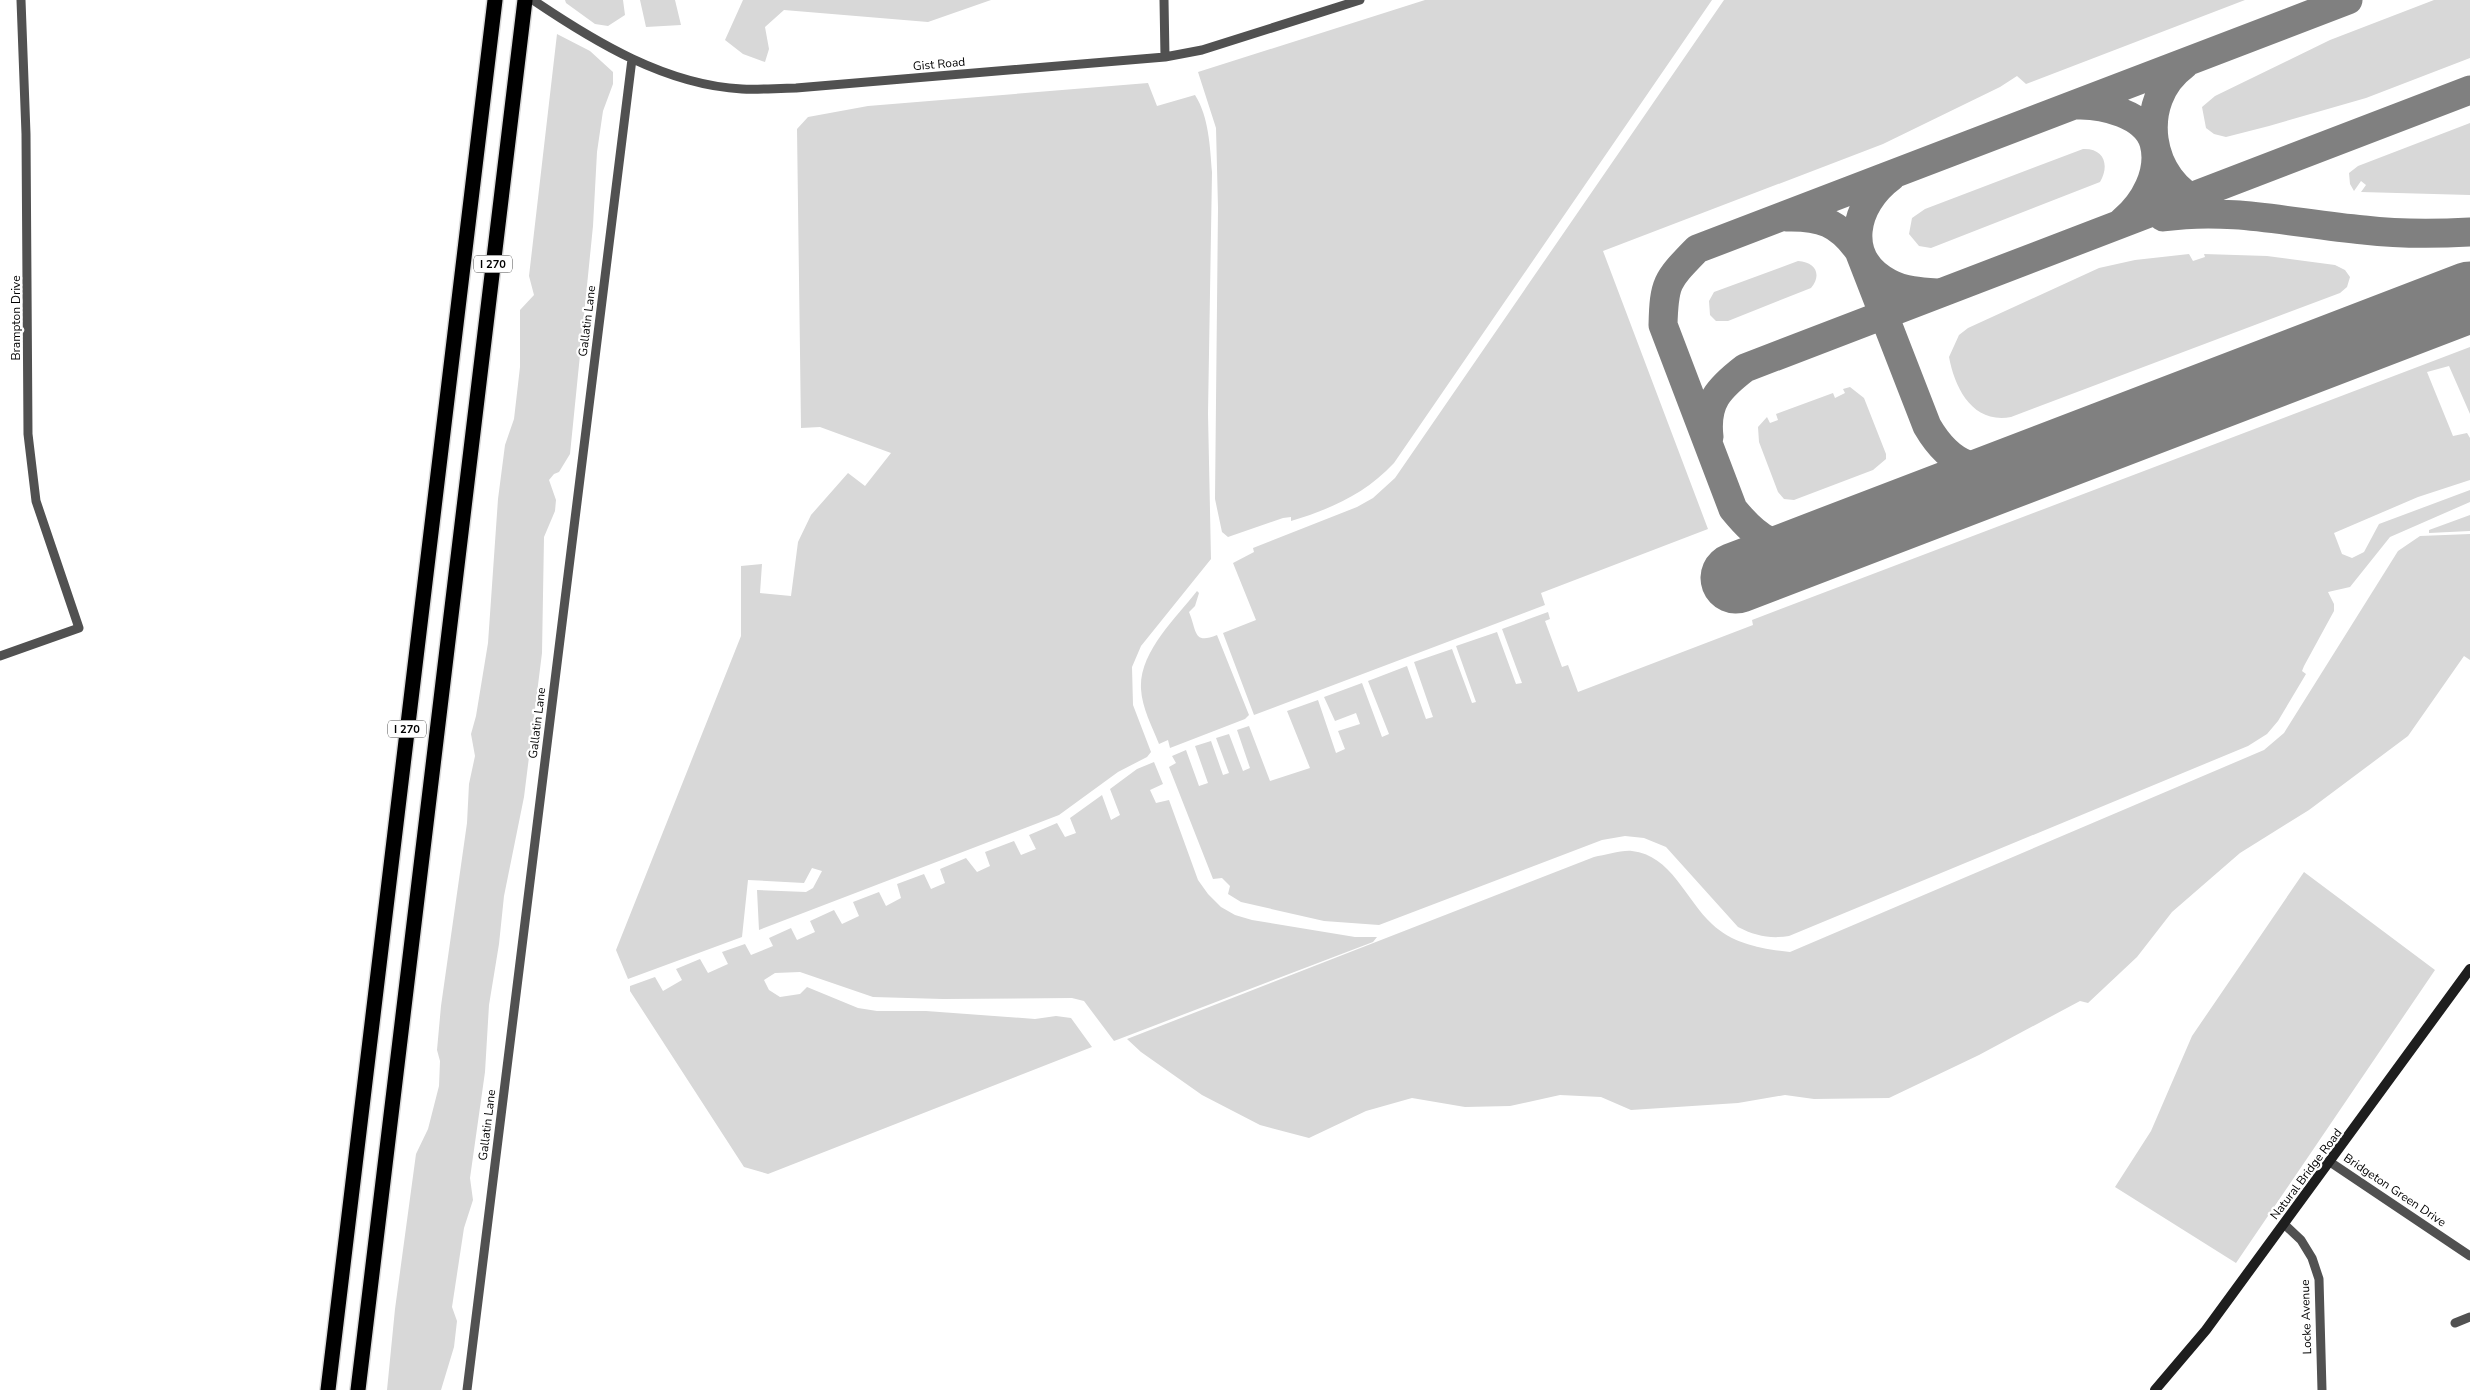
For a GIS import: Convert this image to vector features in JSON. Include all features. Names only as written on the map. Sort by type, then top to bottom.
[{"type":"highway","name":"I 270","points":[[328,1390],[495,0]]},
{"type":"highway","name":"I 270","points":[[358,1390],[525,0]]},
{"type":"highway","points":[[521,40],[532,0]]},
{"type":"main road","name":"Natural Bridge Road","points":[[2155,1390],[2206,1330],[2469,973]]},
{"type":"street","name":"Brampton Drive","points":[[0,656],[79,628],[36,501],[32,481],[28,434],[26,134],[21,0]]},
{"type":"street","name":"Gist Road","points":[[532,0],[554,15],[632,59],[706,84],[742,89],[796,88],[1165,57],[1202,50],[1360,0]]},
{"type":"street","points":[[1164,0],[1165,57]]},
{"type":"street","name":"Gallatin Lane","points":[[467,1390],[632,59]]},
{"type":"street","name":"Bridgeton Green Drive","points":[[2330,1162],[2470,1256]]},
{"type":"street","name":"Locke Avenue","points":[[2284,1224],[2301,1240],[2312,1258],[2319,1279],[2322,1390]]},
{"type":"street","points":[[2455,1323],[2470,1317]]},
{"type":"shaded area","points":[[565,0],[623,0],[625,15],[608,26],[595,24],[566,3]]},
{"type":"shaded area","points":[[640,0],[675,0],[681,25],[646,27]]},
{"type":"shaded area","points":[[743,0],[991,0],[928,22],[784,10],[765,27],[769,49],[765,62],[743,54],[725,40]]},
{"type":"shaded area","points":[[1425,0],[1712,0],[1394,463],[1359,492],[1334,506],[1291,521],[1291,517],[1283,518],[1228,537],[1222,532],[1215,499],[1218,208],[1216,128],[1198,72]]},
{"type":"shaded area","points":[[1724,0],[2245,0],[2026,84],[2017,76],[2000,87],[1883,144],[1603,251],[1708,529],[1541,593],[1545,605],[1254,715],[1223,633],[1256,620],[1233,563],[1254,552],[1253,548],[1357,507],[1373,498],[1395,478]]},
{"type":"shaded area","points":[[2434,0],[2470,0],[2470,58],[2366,98],[2269,126],[2226,137],[2214,134],[2206,128],[2202,107],[2215,96],[2330,40]]},
{"type":"shaded area","points":[[557,34],[590,51],[613,72],[613,84],[603,111],[597,152],[593,226],[570,454],[559,472],[554,474],[549,480],[556,500],[555,511],[544,537],[542,653],[524,797],[504,896],[499,944],[489,1005],[485,1072],[470,1178],[473,1200],[464,1228],[452,1307],[457,1321],[454,1347],[441,1390],[387,1390],[395,1309],[416,1154],[428,1129],[439,1086],[440,1061],[437,1050],[441,1006],[467,823],[469,784],[475,756],[471,734],[476,716],[488,643],[498,499],[505,445],[514,419],[520,367],[520,310],[534,295],[529,276]]},
{"type":"shaded area","points":[[1148,83],[1157,106],[1195,95],[1206,122],[1212,172],[1208,414],[1211,559],[1141,646],[1132,667],[1133,705],[1151,752],[1147,757],[1118,772],[1059,815],[759,930],[757,890],[806,892],[813,888],[822,871],[812,868],[804,883],[748,880],[742,937],[628,979],[616,950],[741,636],[741,566],[762,564],[760,593],[791,596],[798,542],[811,515],[848,473],[865,486],[891,453],[820,427],[801,428],[797,129],[808,117],[868,106]]},
{"type":"shaded area","points":[[2470,123],[2470,195],[2361,192],[2366,185],[2361,181],[2354,191],[2350,184],[2349,173],[2358,166]]},
{"type":"shaded area","points":[[2083,149],[2096,151],[2103,159],[2105,170],[2100,182],[1931,248],[1919,246],[1909,234],[1912,218],[1925,209]]},
{"type":"shaded area","points":[[2189,254],[2193,261],[2205,257],[2204,254],[2267,256],[2335,265],[2345,270],[2350,277],[2347,287],[2340,293],[2011,417],[1998,418],[1976,410],[1961,392],[1949,357],[1959,335],[1968,328],[2099,268],[2135,260]]},
{"type":"shaded area","points":[[1798,261],[1809,264],[1815,270],[1816,278],[1811,288],[1728,321],[1716,321],[1710,315],[1709,301],[1714,292]]},
{"type":"shaded area","points":[[2470,347],[2470,414],[2449,366],[2427,372],[2453,436],[2467,433],[2470,438],[2470,480],[2418,497],[2334,533],[2342,554],[2352,558],[2364,552],[2379,524],[2470,490],[2470,502],[2390,537],[2350,587],[2328,592],[2334,604],[2334,611],[2304,666],[2302,671],[2306,674],[2278,721],[2267,734],[2248,746],[1789,936],[1763,936],[1738,927],[1666,847],[1644,838],[1625,836],[1602,840],[1379,925],[1324,921],[1241,902],[1228,894],[1230,886],[1222,878],[1213,879],[1169,767],[1176,763],[1172,756],[1186,750],[1199,786],[1208,783],[1195,746],[1211,741],[1223,775],[1229,773],[1216,738],[1229,734],[1243,771],[1250,768],[1237,730],[1249,726],[1270,781],[1310,768],[1287,711],[1318,700],[1336,753],[1345,749],[1338,731],[1360,724],[1356,713],[1335,721],[1324,697],[1362,683],[1382,737],[1389,734],[1368,681],[1407,666],[1426,719],[1433,717],[1414,662],[1452,649],[1472,703],[1476,702],[1456,646],[1497,632],[1516,684],[1522,683],[1502,629],[1548,612],[1550,619],[1545,621],[1562,667],[1568,665],[1578,692],[1753,625],[1752,620]]},
{"type":"shaded area","points":[[1850,387],[1864,398],[1886,454],[1886,459],[1873,470],[1794,500],[1784,499],[1778,492],[1759,442],[1758,427],[1767,417],[1770,423],[1778,420],[1776,414],[1833,393],[1835,398],[1845,393],[1843,389]]},
{"type":"shaded area","points":[[2470,515],[2470,531],[2429,533],[2429,530]]},
{"type":"shaded area","points":[[2470,534],[2470,660],[2464,656],[2408,736],[2309,810],[2240,853],[2172,912],[2137,957],[2088,1003],[2080,1001],[1979,1055],[1889,1098],[1814,1099],[1785,1095],[1738,1103],[1631,1110],[1601,1097],[1560,1095],[1510,1106],[1465,1107],[1412,1098],[1366,1111],[1309,1138],[1260,1125],[1202,1095],[1141,1052],[1127,1039],[1594,857],[1623,851],[1646,854],[1668,870],[1703,914],[1720,931],[1748,944],[1790,952],[2264,750],[2284,733],[2398,551],[2420,536]]},
{"type":"shaded area","points":[[1197,591],[1199,593],[1195,606],[1189,612],[1195,630],[1200,637],[1204,638],[1217,635],[1249,715],[1245,719],[1170,748],[1168,740],[1159,744],[1148,717],[1141,689],[1142,675],[1152,649],[1160,636]]},
{"type":"shaded area","points":[[1154,762],[1163,784],[1150,790],[1156,803],[1169,800],[1198,880],[1221,907],[1235,915],[1252,920],[1355,937],[1377,937],[1373,942],[1114,1041],[1084,1001],[1072,998],[943,999],[873,997],[800,972],[775,973],[764,980],[769,990],[780,997],[800,994],[807,987],[858,1008],[877,1011],[926,1011],[1035,1019],[1056,1016],[1071,1018],[1092,1047],[768,1174],[744,1167],[630,991],[630,986],[655,977],[663,991],[682,980],[676,969],[700,959],[708,973],[728,964],[722,952],[745,944],[751,955],[773,946],[769,938],[791,928],[797,940],[815,932],[810,921],[834,910],[842,924],[859,916],[853,902],[879,892],[886,906],[901,898],[897,884],[924,874],[931,889],[945,883],[940,869],[966,858],[977,872],[990,866],[985,852],[1014,841],[1021,855],[1036,849],[1029,835],[1057,823],[1065,837],[1076,833],[1070,818],[1102,795],[1111,820],[1120,815],[1110,789],[1137,769]]},
{"type":"shaded area","points":[[2304,872],[2435,970],[2236,1263],[2115,1187],[2151,1131],[2192,1036]]},
{"type":"taxiway","points":[[1816,547],[1789,546],[1769,541],[1752,529],[1733,509],[1663,325],[1666,290],[1669,282],[1697,249],[2348,0]]},
{"type":"taxiway","points":[[2184,65],[2168,80],[2158,99],[2154,119],[2154,140],[2159,160],[2170,178],[2184,193],[2203,204]]},
{"type":"taxiway","points":[[1709,437],[1709,414],[1716,397],[1721,389],[1745,368],[2470,90]]},
{"type":"taxiway","points":[[2076,105],[2098,106],[2133,118],[2149,133],[2154,143],[2156,154],[2153,176],[2138,206],[2123,221]]},
{"type":"taxiway","points":[[1891,177],[1878,188],[1868,201],[1861,216],[1858,231],[1859,246],[1864,260],[1874,272],[1895,286],[1912,291],[1937,293]]},
{"type":"taxiway","points":[[2163,217],[2189,214],[2239,215],[2390,232],[2470,232]]},
{"type":"taxiway","points":[[1786,217],[1809,218],[1828,223],[1852,241],[1859,251],[1927,426],[1946,451],[1968,465],[1980,468],[2008,469],[2025,467]]},
{"type":"runway","points":[[1736,578],[2470,297]]}]
